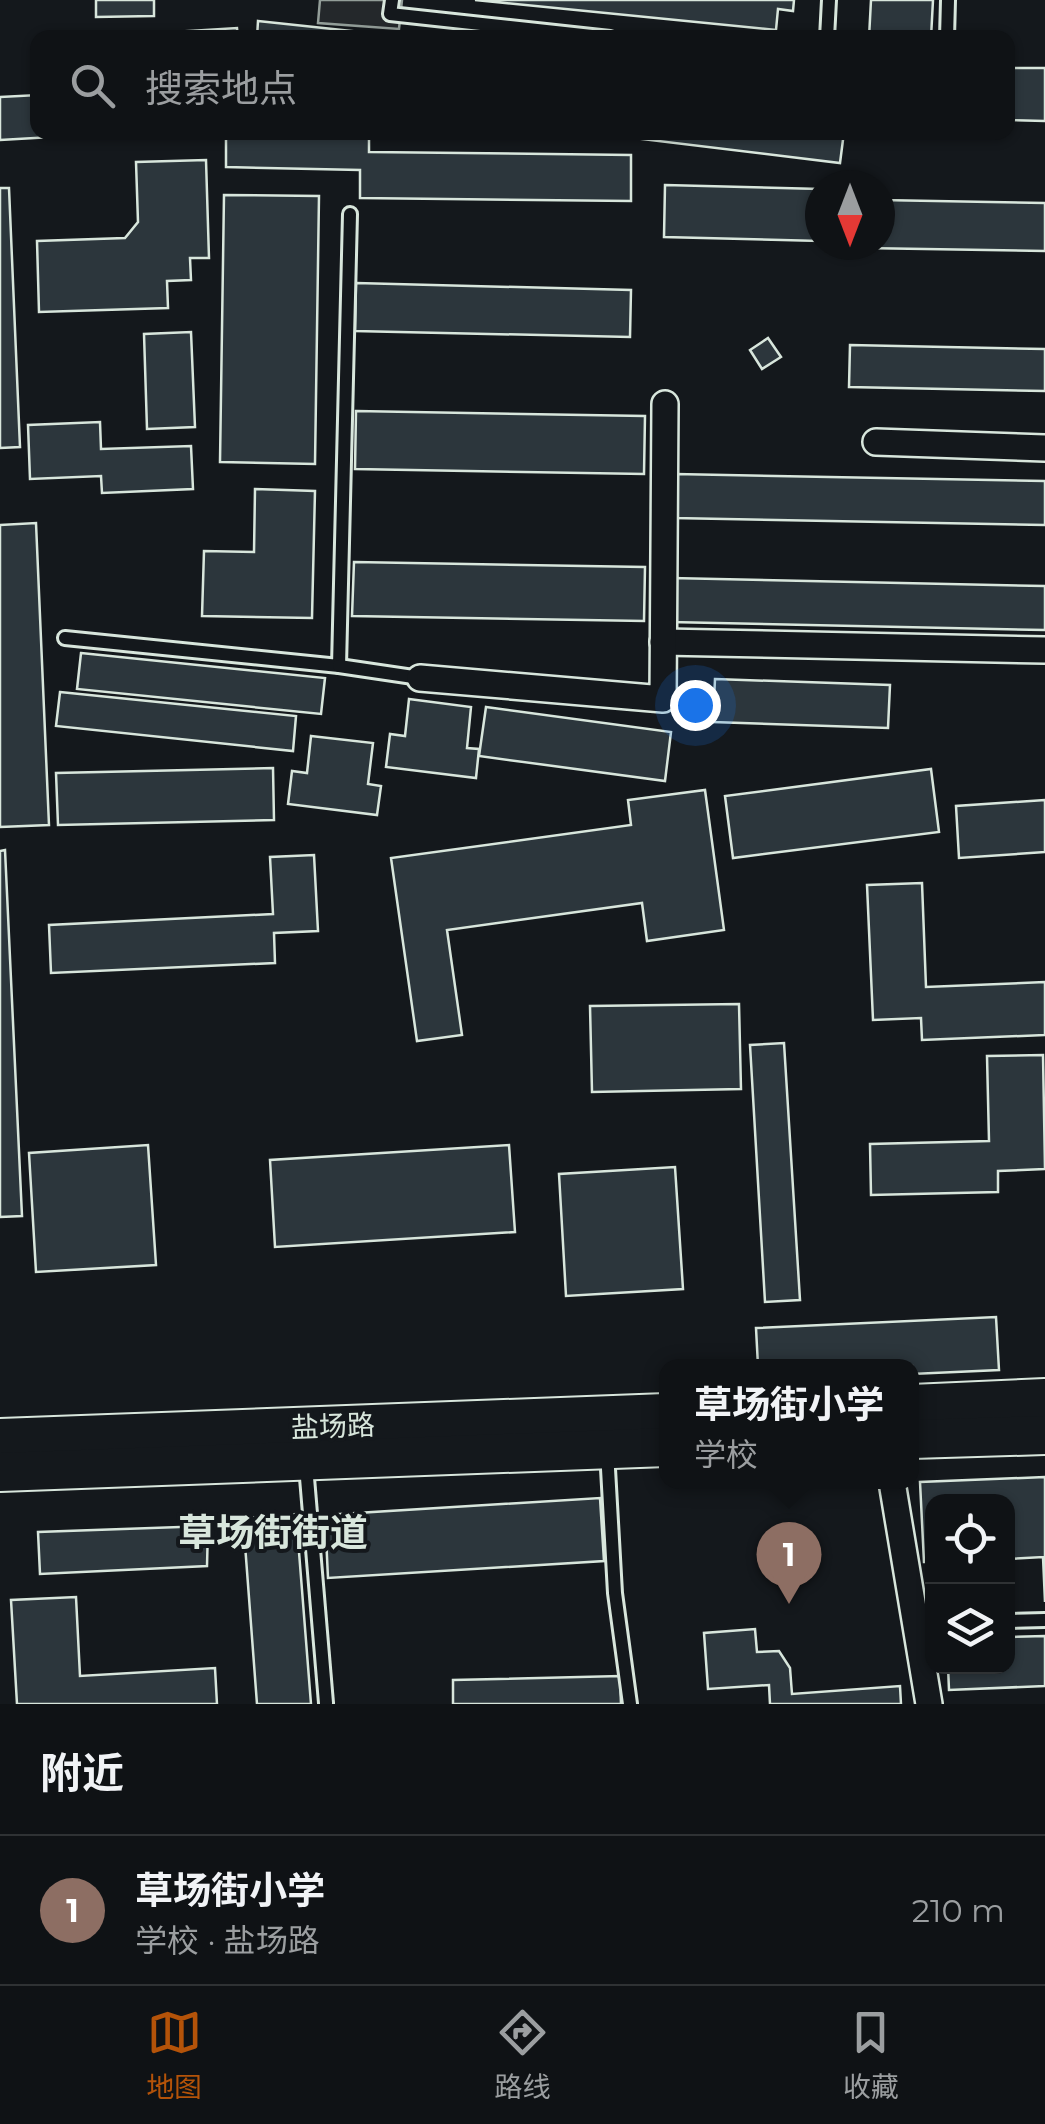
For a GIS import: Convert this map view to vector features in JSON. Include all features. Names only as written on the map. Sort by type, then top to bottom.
[{"type":"main road","points":[[919,1404],[1045,1398]]},
{"type":"main road","name":"盐场路","points":[[0,1438],[659,1413]]},
{"type":"main road","points":[[919,1438],[1045,1435]]},
{"type":"main road","name":"盐场路","points":[[0,1472],[659,1446]]},
{"type":"street","points":[[420,678],[663,700],[665,404]]},
{"type":"street","points":[[876,442],[1045,448]]},
{"type":"street","points":[[663,642],[1045,650]]},
{"type":"street","points":[[894,1489],[924,1625],[929,1704]]},
{"type":"lane","points":[[392,0],[390,14],[537,30]]},
{"type":"lane","points":[[828,30],[829,0]]},
{"type":"lane","points":[[947,30],[948,0]]},
{"type":"lane","points":[[339,666],[350,214]]},
{"type":"lane","points":[[65,638],[420,678]]},
{"type":"lane","points":[[607,1448],[615,1593],[630,1704]]},
{"type":"lane","points":[[306,1459],[326,1702]]},
{"type":"lane","points":[[1015,1621],[1045,1620]]},
{"type":"shaded area","points":[[320,0],[402,0],[399,29],[318,23]]},
{"type":"building","points":[[96,0],[154,0],[154,16],[96,17]]},
{"type":"building","points":[[475,0],[794,0],[793,11],[778,9],[776,30]]},
{"type":"building","points":[[871,0],[933,0],[931,30],[869,30]]},
{"type":"building","points":[[258,21],[342,30],[257,30]]},
{"type":"building","points":[[1015,68],[1045,68],[1045,121],[1015,120]]},
{"type":"building","points":[[30,95],[30,138],[0,140],[0,97]]},
{"type":"building","points":[[226,140],[369,140],[369,152],[631,155],[631,201],[360,198],[360,170],[226,167]]},
{"type":"building","points":[[650,140],[843,140],[840,163]]},
{"type":"building","points":[[206,160],[209,258],[190,258],[191,280],[167,281],[168,308],[39,312],[37,241],[125,238],[138,222],[136,162]]},
{"type":"building","points":[[665,185],[805,189],[805,241],[664,237]]},
{"type":"building","points":[[0,188],[9,188],[20,447],[0,448]]},
{"type":"building","points":[[224,195],[319,196],[315,464],[220,462]]},
{"type":"building","points":[[895,200],[1045,203],[1045,251],[895,249]]},
{"type":"building","points":[[356,283],[631,290],[630,337],[355,331]]},
{"type":"building","points":[[191,332],[195,427],[147,429],[144,334]]},
{"type":"building","points":[[768,338],[781,357],[762,369],[750,350]]},
{"type":"building","points":[[850,345],[1045,349],[1045,391],[849,387]]},
{"type":"building","points":[[356,411],[645,416],[644,474],[355,469]]},
{"type":"building","points":[[100,422],[101,449],[191,446],[193,489],[102,493],[101,476],[30,479],[28,425]]},
{"type":"building","points":[[675,474],[1045,481],[1045,525],[674,518]]},
{"type":"building","points":[[255,489],[315,491],[312,618],[202,616],[204,551],[254,552]]},
{"type":"building","points":[[36,523],[49,825],[0,827],[0,525]]},
{"type":"building","points":[[354,562],[645,567],[644,621],[352,616]]},
{"type":"building","points":[[671,578],[1045,586],[1045,630],[670,622]]},
{"type":"building","points":[[81,653],[325,678],[321,714],[77,689]]},
{"type":"building","points":[[715,679],[890,685],[888,728],[713,722]]},
{"type":"building","points":[[60,692],[296,716],[293,751],[56,726]]},
{"type":"building","points":[[409,699],[471,707],[467,748],[479,749],[476,778],[386,767],[390,734],[405,736]]},
{"type":"building","points":[[486,707],[671,732],[665,781],[479,756]]},
{"type":"building","points":[[311,736],[373,743],[368,784],[381,786],[377,815],[288,804],[292,771],[307,773]]},
{"type":"building","points":[[273,768],[274,820],[58,825],[56,773]]},
{"type":"building","points":[[931,769],[939,832],[733,858],[725,796]]},
{"type":"building","points":[[705,790],[724,930],[647,941],[642,903],[447,930],[462,1035],[417,1041],[391,858],[631,825],[628,800]]},
{"type":"building","points":[[1045,800],[1045,852],[959,858],[956,806]]},
{"type":"building","points":[[5,850],[22,1216],[0,1217],[0,851]]},
{"type":"building","points":[[314,855],[318,931],[274,933],[275,963],[51,973],[49,925],[273,914],[270,857]]},
{"type":"building","points":[[922,883],[926,987],[1045,982],[1045,1035],[922,1040],[921,1018],[873,1020],[867,885]]},
{"type":"building","points":[[739,1004],[741,1089],[592,1092],[590,1006]]},
{"type":"building","points":[[784,1043],[800,1300],[765,1302],[750,1045]]},
{"type":"building","points":[[1043,1055],[1045,1169],[998,1171],[998,1192],[871,1195],[870,1144],[989,1141],[987,1056]]},
{"type":"building","points":[[148,1145],[156,1265],[36,1272],[29,1153]]},
{"type":"building","points":[[509,1145],[515,1232],[275,1247],[270,1160]]},
{"type":"building","points":[[675,1167],[683,1289],[566,1296],[559,1174]]},
{"type":"building","points":[[996,1317],[999,1370],[919,1374],[919,1359],[758,1359],[756,1328]]},
{"type":"building","points":[[1045,1477],[1045,1602],[1043,1557],[1015,1559],[1015,1494],[925,1494],[924,1562],[920,1482]]},
{"type":"building","points":[[600,1498],[604,1561],[328,1578],[325,1515]]},
{"type":"building","points":[[296,1514],[311,1704],[257,1704],[243,1518]]},
{"type":"building","points":[[208,1526],[207,1566],[40,1574],[38,1532]]},
{"type":"building","points":[[76,1597],[80,1676],[215,1668],[217,1704],[17,1704],[11,1600]]},
{"type":"building","points":[[755,1629],[757,1652],[779,1651],[790,1668],[792,1694],[900,1686],[901,1704],[770,1704],[769,1685],[708,1689],[704,1633]]},
{"type":"building","points":[[1045,1636],[1045,1686],[949,1690],[948,1674],[1015,1674],[1015,1637]]},
{"type":"building","points":[[620,1676],[621,1704],[453,1704],[453,1680]]},
{"type":"place","name":"草场街小学","points":[[789,1604]]},
{"type":"district","name":"草场街街道","points":[[273,1533]]}]
